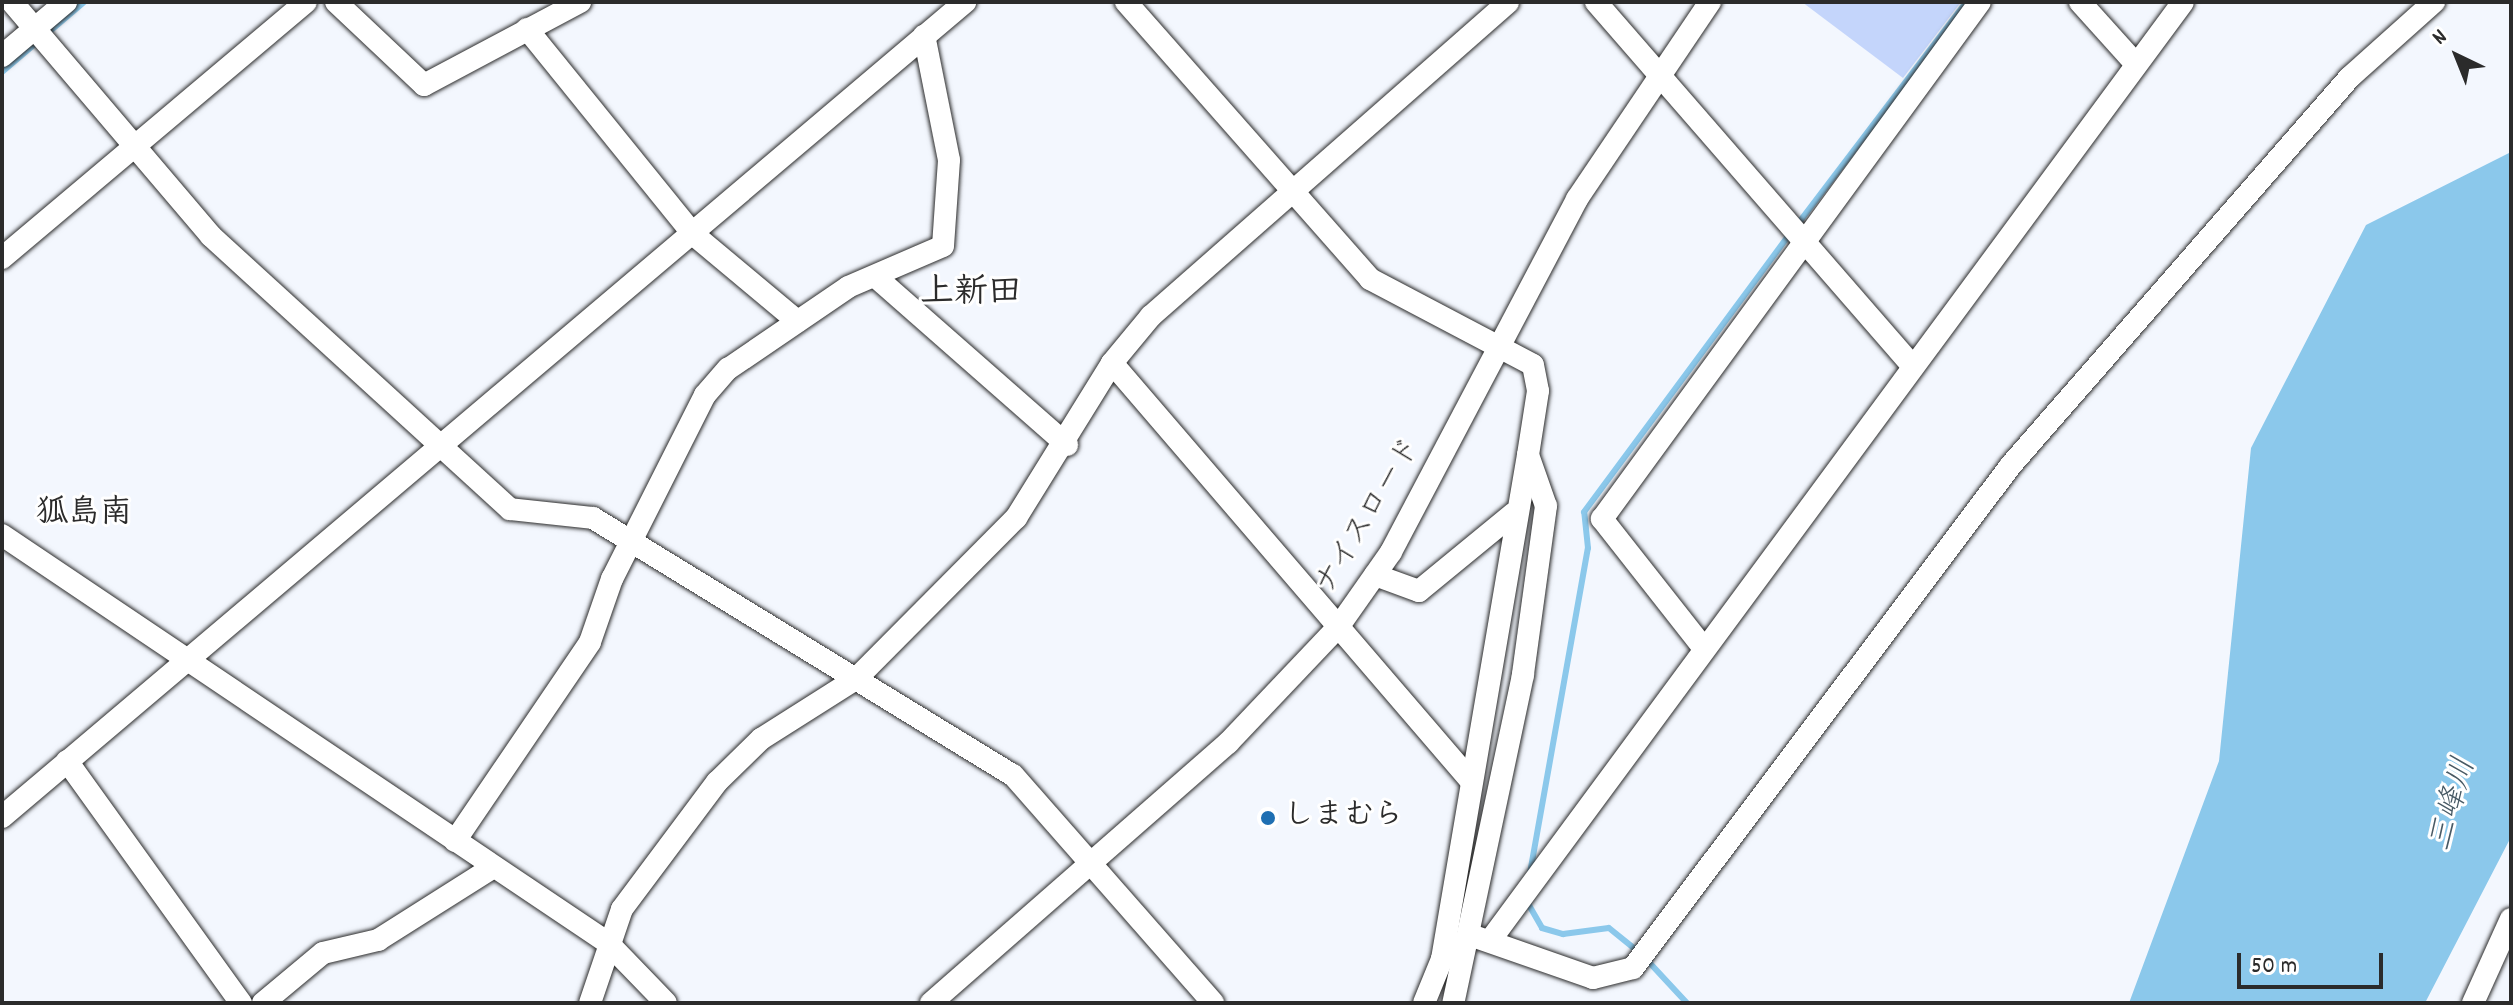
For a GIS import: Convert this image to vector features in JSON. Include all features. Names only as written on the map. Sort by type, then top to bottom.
[{"type":"street","points":[[12,2],[211,236],[510,509],[593,518],[1013,775],[1092,859],[1213,1003]]},
{"type":"street","points":[[2,56],[39,35],[66,2]]},
{"type":"street","points":[[2,258],[306,2]]},
{"type":"street","points":[[336,2],[424,85],[580,2]]},
{"type":"street","points":[[2,817],[965,2]]},
{"type":"street","points":[[1126,2],[1290,193],[1370,279],[1501,344],[1533,365],[1538,391],[1528,455],[1514,513],[1442,959],[1424,1003]]},
{"type":"street","points":[[590,1003],[608,943],[638,883],[717,782],[761,739],[857,678],[1016,518],[1067,445],[1112,363],[1151,316],[1508,2]]},
{"type":"street","points":[[1596,2],[1659,70],[1912,365]]},
{"type":"street","name":"ナイスロード","points":[[931,1003],[1263,711],[1339,626],[1375,575],[1577,199],[1659,70],[1710,2]]},
{"type":"street","points":[[1702,646],[1602,519],[1980,2]]},
{"type":"street","points":[[2080,2],[2135,63]]},
{"type":"street","points":[[1453,1003],[1483,937],[2183,2]]},
{"type":"street","points":[[1442,959],[1483,937],[1593,978],[1633,968],[2011,465],[2350,77],[2434,2]]},
{"type":"street","points":[[527,29],[693,234],[797,321]]},
{"type":"street","points":[[455,841],[590,642],[630,543],[705,395],[797,321],[848,287],[877,278],[943,246],[949,160],[924,35]]},
{"type":"street","points":[[877,278],[1067,445]]},
{"type":"street","points":[[1112,363],[1471,781]]},
{"type":"street","points":[[1483,937],[1546,506],[1528,455]]},
{"type":"street","points":[[1375,575],[1419,591],[1514,513]]},
{"type":"street","points":[[2,535],[193,658],[492,868],[608,943],[666,1003]]},
{"type":"street","points":[[67,761],[241,1003]]},
{"type":"street","points":[[263,1003],[323,953],[378,940],[492,868]]},
{"type":"street","points":[[2473,1003],[2511,919]]},
{"type":"water","name":"三峰川","points":[[2511,152],[2511,837],[2425,1003],[2129,1003],[2219,761],[2251,448],[2366,225]]},
{"type":"building","points":[[1802,2],[1961,2],[1903,78]]},
{"type":"waterway","points":[[2,72],[84,2]]},
{"type":"waterway","points":[[1797,225],[1966,2]]},
{"type":"waterway","points":[[1530,873],[1588,548],[1584,512],[1790,234]]},
{"type":"waterway","points":[[1526,900],[1542,928],[1563,934],[1609,928],[1639,952]]},
{"type":"waterway","points":[[1647,960],[1687,1003]]},
{"type":"place","name":"しまむら","points":[[1268,818]]},
{"type":"district","name":"上新田","points":[[971,295]]},
{"type":"district","name":"狐島南","points":[[84,515]]}]
